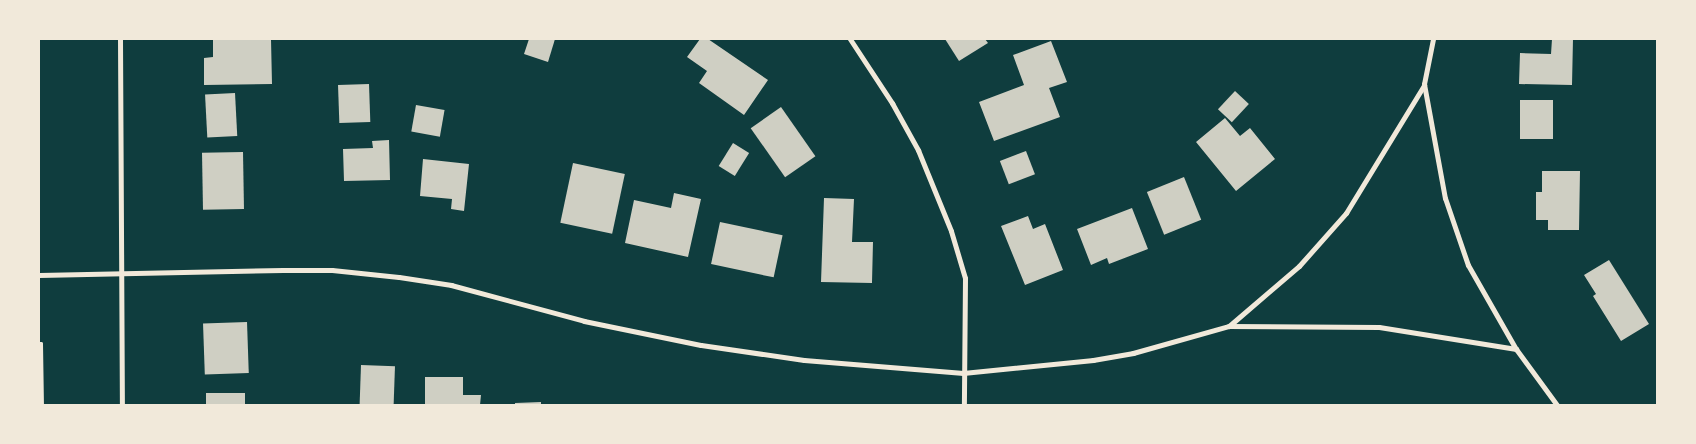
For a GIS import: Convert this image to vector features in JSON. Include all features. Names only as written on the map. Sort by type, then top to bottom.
[{"type":"street","points":[[120,39],[122,405]]},
{"type":"street","points":[[850,39],[892,103],[918,150],[951,231],[965,278],[964,405]]},
{"type":"street","points":[[1229,326],[1299,266],[1346,213],[1424,84],[1433,39]]},
{"type":"street","points":[[1424,84],[1446,198],[1468,265],[1516,349],[1557,405]]},
{"type":"street","points":[[39,275],[332,270],[399,277],[451,285],[584,321],[700,345],[804,360],[963,373],[1133,353],[1229,326],[1379,327],[1516,349]]},
{"type":"lane","points":[[39,344],[41,344],[42,405]]},
{"type":"building","points":[[213,39],[271,39],[272,84],[204,85],[204,58],[213,57]]},
{"type":"building","points":[[529,39],[555,39],[548,62],[524,54]]},
{"type":"building","points":[[700,39],[708,39],[768,80],[744,115],[699,83],[707,71],[687,57]]},
{"type":"building","points":[[945,39],[985,39],[988,43],[959,61]]},
{"type":"building","points":[[1552,39],[1573,39],[1572,85],[1519,84],[1520,53],[1551,54]]},
{"type":"building","points":[[1051,41],[1067,82],[1049,88],[1060,117],[994,141],[979,102],[1024,85],[1013,55]]},
{"type":"building","points":[[369,84],[370,122],[339,123],[338,85]]},
{"type":"building","points":[[1235,91],[1249,104],[1232,122],[1218,109]]},
{"type":"building","points":[[235,93],[237,136],[207,138],[205,95]]},
{"type":"building","points":[[1520,100],[1553,100],[1553,139],[1520,139]]},
{"type":"building","points":[[416,105],[445,110],[440,137],[411,132]]},
{"type":"building","points":[[781,107],[815,156],[785,177],[751,128]]},
{"type":"building","points":[[1225,118],[1240,136],[1250,128],[1275,159],[1236,191],[1196,142]]},
{"type":"building","points":[[389,140],[390,180],[344,181],[343,149],[373,148],[372,141]]},
{"type":"building","points":[[733,143],[749,153],[735,176],[719,166]]},
{"type":"building","points":[[1026,151],[1035,174],[1009,184],[1000,161]]},
{"type":"building","points":[[243,152],[244,209],[203,210],[202,153]]},
{"type":"building","points":[[423,159],[469,164],[464,211],[451,209],[452,199],[420,196]]},
{"type":"building","points":[[573,163],[625,174],[612,234],[560,223]]},
{"type":"building","points":[[1542,171],[1580,171],[1579,230],[1548,230],[1548,220],[1536,220],[1536,192],[1542,192]]},
{"type":"building","points":[[1184,177],[1201,220],[1164,235],[1147,192]]},
{"type":"building","points":[[674,193],[701,199],[688,257],[625,243],[634,200],[671,208]]},
{"type":"building","points":[[824,198],[854,199],[852,242],[873,242],[872,283],[821,282]]},
{"type":"building","points":[[1132,208],[1148,249],[1109,264],[1107,258],[1091,265],[1077,229]]},
{"type":"building","points":[[1028,216],[1033,229],[1045,224],[1063,270],[1025,285],[1001,226]]},
{"type":"building","points":[[720,222],[783,235],[774,277],[711,264]]},
{"type":"building","points":[[1609,260],[1649,324],[1621,341],[1593,296],[1596,294],[1584,275]]},
{"type":"building","points":[[247,322],[249,373],[205,375],[203,324]]},
{"type":"building","points":[[361,365],[395,366],[394,405],[360,405]]},
{"type":"building","points":[[425,377],[463,377],[463,395],[481,395],[480,405],[425,405]]},
{"type":"building","points":[[206,393],[245,393],[245,405],[206,405]]},
{"type":"building","points":[[541,402],[541,405],[515,405],[515,403]]}]
